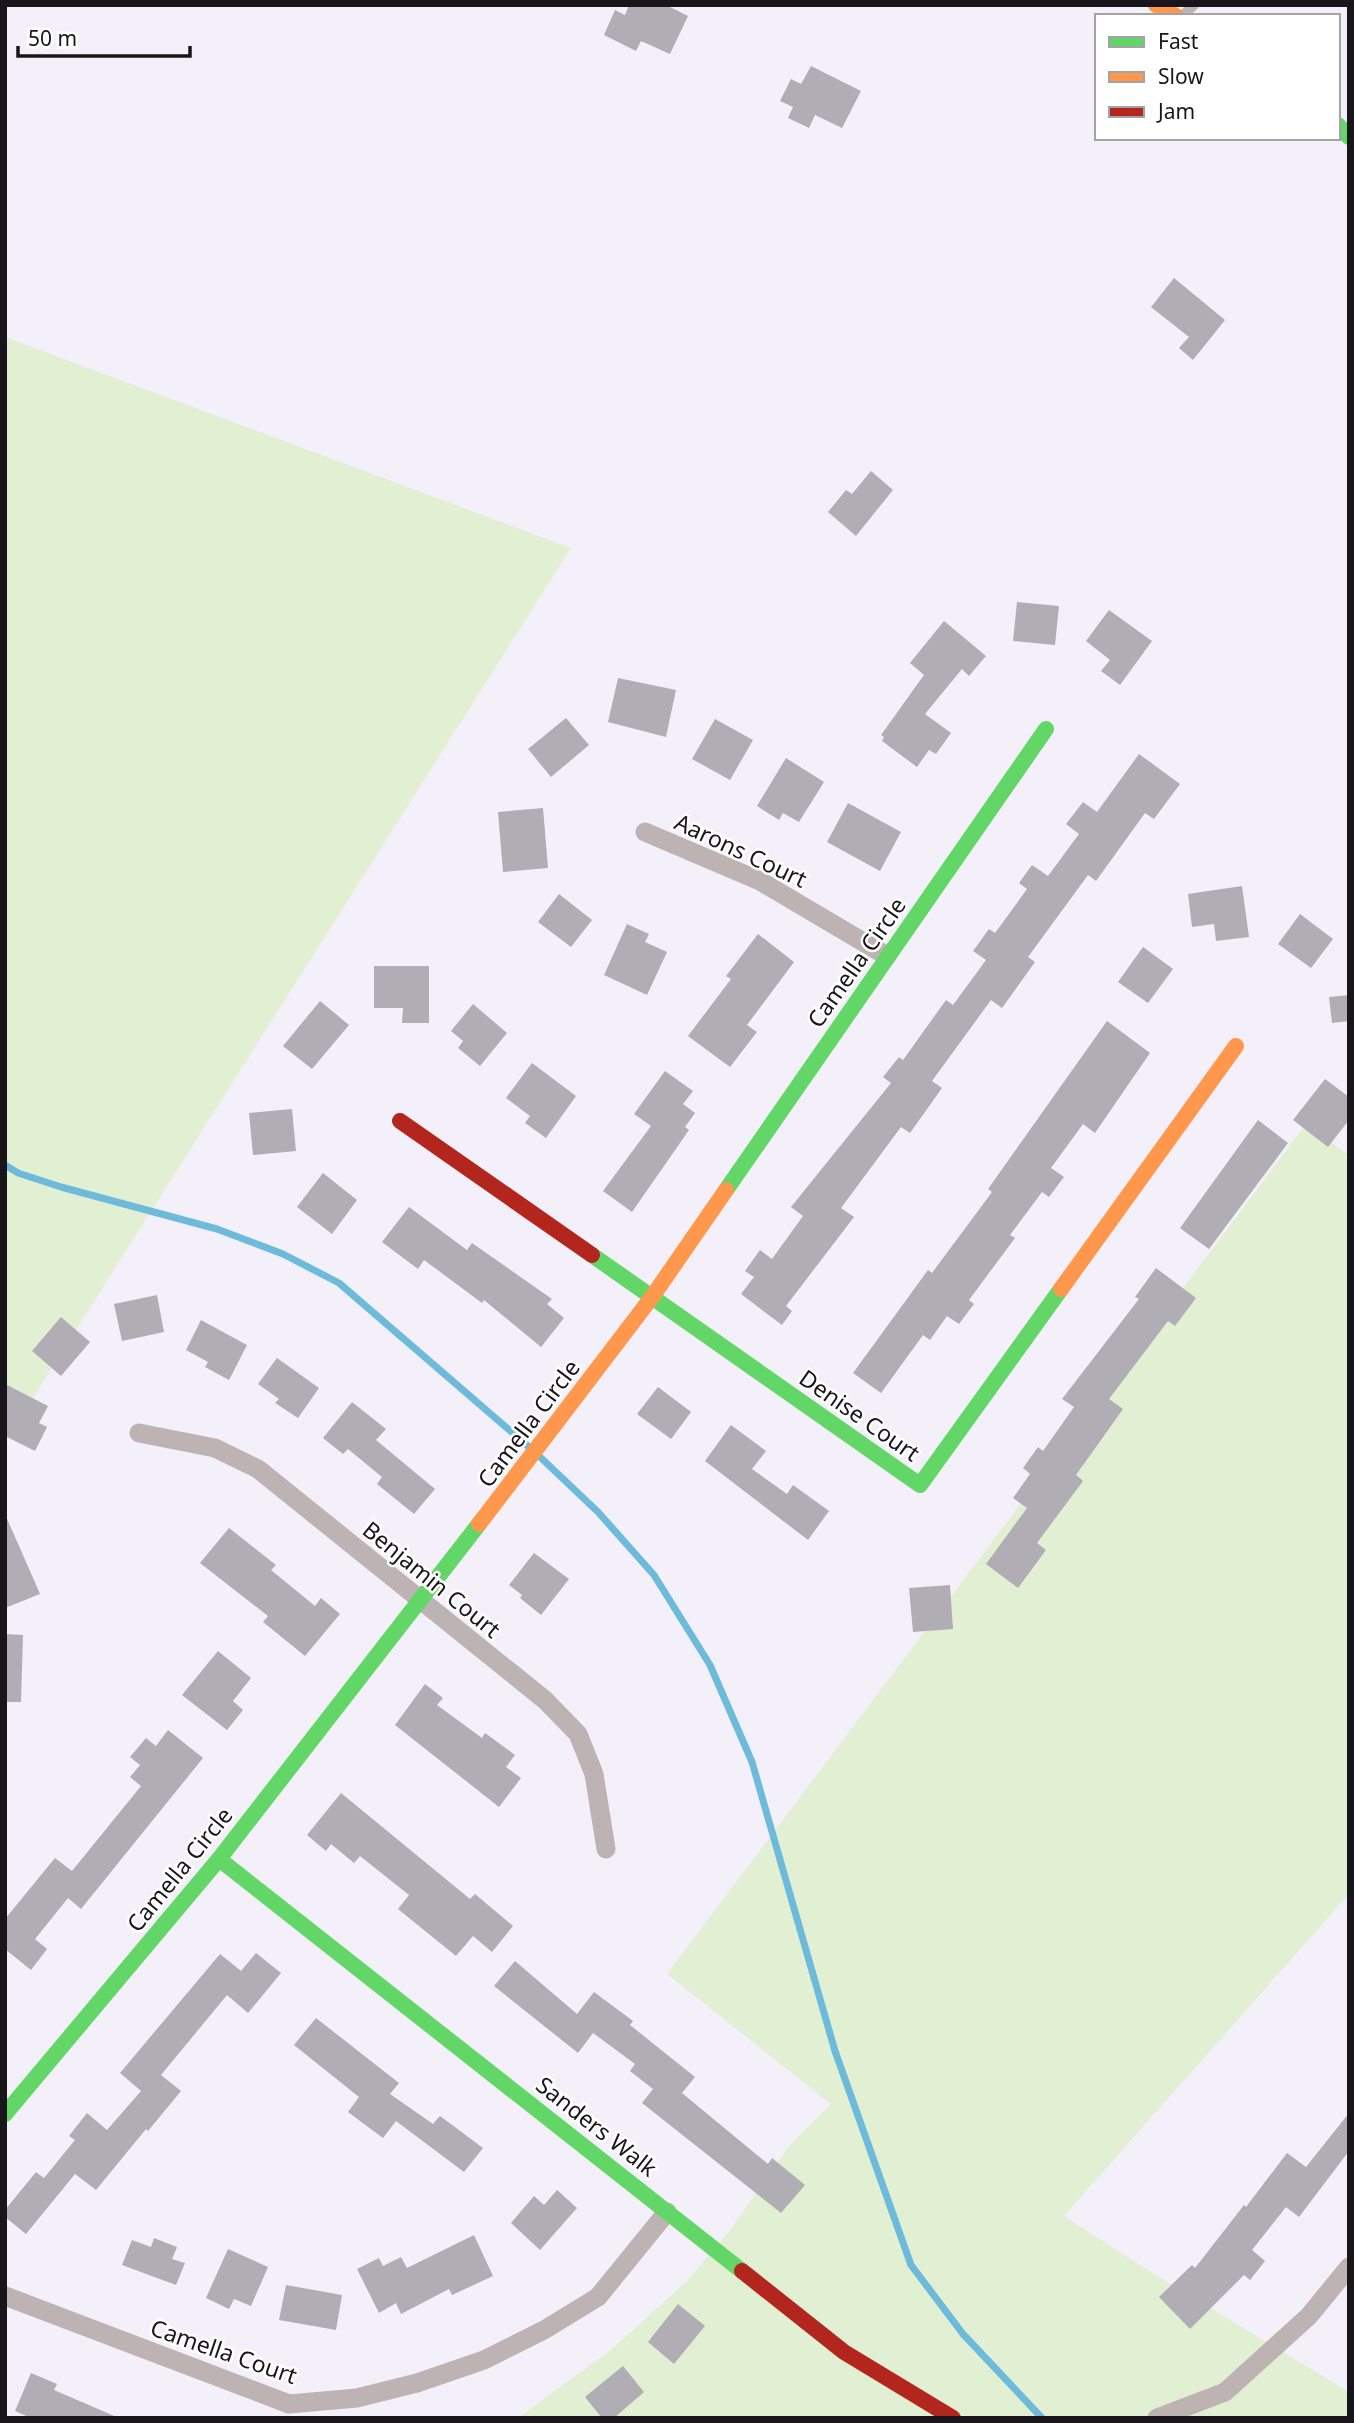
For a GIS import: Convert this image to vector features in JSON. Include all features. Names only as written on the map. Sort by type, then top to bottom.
[{"type":"street","points":[[1156,5],[1172,14]]},
{"type":"street","name":"Camella Circle","points":[[5,2114],[219,1859],[420,1602],[652,1297],[1046,729]]},
{"type":"street","name":"Aarons Court","points":[[645,832],[760,881],[887,956]]},
{"type":"street","name":"Denise Court","points":[[400,1121],[920,1485],[1236,1046]]},
{"type":"street","name":"Benjamin Court","points":[[139,1433],[215,1448],[258,1469],[545,1700],[578,1734],[594,1774],[606,1849]]},
{"type":"street","name":"Sanders Walk","points":[[219,1859],[844,2352],[953,2418]]},
{"type":"street","name":"Camella Court","points":[[5,2296],[288,2411],[417,2383],[484,2360],[544,2330],[598,2297],[667,2212]]},
{"type":"street","points":[[1157,2418],[1225,2392],[1309,2316],[1349,2267]]},
{"type":"green space","points":[[5,337],[571,548],[5,1442]]},
{"type":"green space","points":[[1307,1123],[1349,1156],[1349,1894],[1064,2216],[1149,2271],[1349,2392],[1349,2418],[518,2418],[611,2350],[687,2281],[731,2229],[790,2145],[831,2104],[667,1974]]},
{"type":"building","points":[[629,5],[666,5],[688,16],[670,54],[641,41],[636,51],[604,35],[615,10],[625,15]]},
{"type":"building","points":[[811,66],[861,91],[842,128],[815,115],[809,128],[788,118],[793,107],[780,101],[791,79],[801,84]]},
{"type":"building","points":[[1174,278],[1225,320],[1193,360],[1179,348],[1189,337],[1151,307]]},
{"type":"building","points":[[871,471],[893,490],[856,536],[828,512],[846,490],[852,494]]},
{"type":"building","points":[[1017,602],[1059,606],[1055,645],[1013,641]]},
{"type":"building","points":[[1109,610],[1152,641],[1120,685],[1101,671],[1110,660],[1086,641]]},
{"type":"building","points":[[944,621],[986,656],[969,676],[962,669],[925,714],[951,733],[936,754],[929,750],[917,767],[882,741],[884,737],[881,735],[924,675],[910,663]]},
{"type":"building","points":[[618,678],[676,690],[666,737],[608,722]]},
{"type":"building","points":[[566,718],[589,745],[551,777],[528,749]]},
{"type":"building","points":[[715,719],[753,740],[730,780],[692,759]]},
{"type":"building","points":[[1139,754],[1180,784],[1154,819],[1145,813],[1096,881],[1088,875],[1028,957],[1035,962],[1002,1008],[991,1000],[932,1081],[942,1088],[910,1133],[901,1127],[841,1208],[854,1217],[786,1306],[792,1311],[782,1325],[741,1294],[754,1277],[745,1271],[760,1250],[772,1259],[803,1216],[791,1207],[891,1083],[883,1077],[899,1057],[903,1060],[946,1000],[953,1005],[986,960],[973,951],[989,929],[995,933],[1027,889],[1019,883],[1032,865],[1048,876],[1079,834],[1066,824],[1083,802],[1097,812]]},
{"type":"building","points":[[786,758],[824,782],[799,822],[783,813],[779,820],[757,806]]},
{"type":"building","points":[[848,803],[901,832],[880,871],[827,842]]},
{"type":"building","points":[[543,808],[548,868],[503,872],[498,812]]},
{"type":"building","points":[[1242,886],[1249,937],[1216,941],[1214,924],[1192,927],[1188,894]]},
{"type":"building","points":[[559,894],[592,920],[571,947],[538,922]]},
{"type":"building","points":[[1300,914],[1333,939],[1311,968],[1278,944]]},
{"type":"building","points":[[627,924],[649,934],[645,942],[667,952],[647,995],[604,975]]},
{"type":"building","points":[[758,934],[794,962],[747,1025],[757,1032],[730,1067],[688,1036],[731,979],[726,976]]},
{"type":"building","points":[[1143,947],[1173,969],[1148,1003],[1118,982]]},
{"type":"building","points":[[374,966],[429,966],[429,1023],[402,1023],[403,1008],[374,1008]]},
{"type":"building","points":[[1349,995],[1349,1021],[1332,1023],[1329,997]]},
{"type":"building","points":[[320,1001],[349,1025],[312,1069],[283,1046]]},
{"type":"building","points":[[473,1004],[507,1033],[480,1066],[458,1048],[463,1041],[451,1031]]},
{"type":"building","points":[[1107,1021],[1150,1053],[1095,1133],[1083,1124],[1051,1168],[1064,1177],[1049,1197],[1042,1192],[1010,1235],[1015,1238],[969,1300],[974,1304],[959,1324],[947,1316],[930,1340],[923,1335],[881,1393],[853,1373],[928,1270],[932,1273],[992,1192],[988,1189]]},
{"type":"building","points":[[532,1063],[576,1096],[546,1138],[525,1123],[530,1116],[506,1098]]},
{"type":"building","points":[[665,1071],[693,1091],[683,1104],[695,1113],[685,1127],[689,1130],[632,1212],[603,1191],[651,1126],[634,1114]]},
{"type":"building","points":[[1325,1079],[1349,1097],[1349,1120],[1328,1147],[1293,1120]]},
{"type":"building","points":[[292,1109],[296,1151],[253,1155],[249,1113]]},
{"type":"building","points":[[1258,1120],[1288,1143],[1209,1249],[1180,1228]]},
{"type":"building","points":[[323,1173],[357,1200],[332,1234],[297,1207]]},
{"type":"building","points":[[409,1207],[467,1250],[472,1243],[552,1299],[547,1304],[564,1318],[541,1347],[484,1300],[482,1303],[424,1260],[418,1269],[382,1242]]},
{"type":"building","points":[[1156,1268],[1196,1298],[1175,1326],[1168,1321],[1109,1399],[1123,1409],[1076,1475],[1083,1481],[1037,1543],[1046,1550],[1018,1588],[986,1564],[1027,1508],[1013,1498],[1030,1474],[1023,1468],[1038,1447],[1043,1451],[1074,1407],[1062,1399],[1139,1299],[1135,1297]]},
{"type":"building","points":[[157,1295],[164,1332],[122,1341],[114,1304]]},
{"type":"building","points":[[61,1317],[90,1342],[61,1376],[32,1351]]},
{"type":"building","points":[[201,1320],[247,1345],[229,1380],[205,1367],[208,1362],[186,1350]]},
{"type":"building","points":[[277,1358],[319,1388],[298,1418],[275,1403],[279,1399],[258,1384]]},
{"type":"building","points":[[5,1384],[48,1406],[39,1423],[47,1427],[35,1451],[5,1436]]},
{"type":"building","points":[[658,1387],[691,1412],[671,1439],[637,1414]]},
{"type":"building","points":[[352,1402],[386,1429],[376,1440],[435,1489],[414,1514],[377,1484],[382,1477],[348,1449],[343,1454],[323,1438]]},
{"type":"building","points":[[731,1425],[766,1451],[752,1469],[787,1494],[793,1485],[829,1511],[808,1540],[705,1461]]},
{"type":"building","points":[[5,1514],[40,1594],[5,1608]]},
{"type":"building","points":[[229,1528],[276,1565],[271,1570],[315,1606],[321,1598],[340,1614],[305,1656],[263,1622],[268,1616],[200,1563]]},
{"type":"building","points":[[534,1553],[569,1579],[541,1615],[509,1585]]},
{"type":"building","points":[[950,1585],[953,1629],[913,1632],[909,1588]]},
{"type":"building","points":[[5,1634],[23,1635],[21,1702],[5,1702]]},
{"type":"building","points":[[218,1651],[251,1678],[233,1701],[243,1710],[227,1730],[182,1695]]},
{"type":"building","points":[[425,1684],[443,1698],[437,1705],[482,1738],[485,1733],[515,1755],[506,1767],[521,1778],[499,1807],[395,1725]]},
{"type":"building","points":[[168,1730],[203,1758],[81,1909],[68,1898],[35,1939],[47,1949],[31,1970],[5,1949],[5,1919],[55,1858],[72,1871],[141,1786],[130,1777],[140,1765],[130,1757],[146,1738],[156,1746]]},
{"type":"building","points":[[341,1793],[470,1899],[475,1894],[513,1926],[492,1952],[473,1936],[456,1956],[398,1909],[409,1895],[360,1856],[354,1863],[331,1844],[326,1851],[307,1835]]},
{"type":"building","points":[[256,1953],[281,1973],[248,2013],[227,1995],[161,2075],[181,2091],[96,2190],[75,2174],[26,2234],[5,2217],[5,2210],[36,2172],[44,2178],[75,2140],[69,2136],[87,2113],[107,2130],[141,2091],[120,2073],[220,1954],[241,1971]]},
{"type":"building","points":[[515,1961],[577,2014],[594,1992],[633,2021],[630,2025],[695,2077],[682,2093],[768,2164],[772,2158],[805,2185],[781,2213],[642,2103],[653,2089],[630,2071],[635,2064],[593,2033],[578,2053],[494,1986]]},
{"type":"building","points":[[316,2018],[399,2083],[390,2094],[433,2124],[440,2116],[483,2148],[464,2172],[396,2121],[383,2138],[348,2112],[359,2097],[294,2045]]},
{"type":"building","points":[[1349,2113],[1349,2151],[1299,2217],[1286,2207],[1252,2250],[1265,2261],[1250,2280],[1244,2275],[1190,2329],[1159,2297],[1192,2265],[1195,2268],[1287,2153],[1306,2167]]},
{"type":"building","points":[[557,2190],[577,2208],[540,2250],[511,2223],[534,2196],[544,2205]]},
{"type":"building","points":[[474,2235],[493,2276],[452,2295],[449,2289],[401,2314],[396,2303],[379,2313],[357,2269],[379,2258],[383,2266],[401,2257],[407,2268]]},
{"type":"building","points":[[154,2238],[177,2247],[172,2259],[185,2263],[176,2285],[122,2265],[132,2240],[151,2247]]},
{"type":"building","points":[[228,2249],[268,2267],[251,2306],[234,2299],[229,2309],[206,2298]]},
{"type":"building","points":[[286,2285],[342,2295],[336,2330],[279,2320]]},
{"type":"building","points":[[678,2304],[705,2326],[674,2364],[648,2342]]},
{"type":"building","points":[[623,2366],[644,2392],[614,2418],[602,2418],[585,2397]]},
{"type":"building","points":[[31,2373],[57,2384],[54,2390],[119,2418],[31,2418],[15,2411]]},
{"type":"waterway","points":[[5,1165],[18,1173],[61,1187],[217,1229],[283,1254],[339,1283],[530,1448]]},
{"type":"waterway","points":[[539,1456],[598,1512],[654,1575],[710,1665],[752,1762],[835,2051],[911,2265],[963,2334],[1042,2418]]},
{"type":"traffic: fast","points":[[1340,127],[1349,137]]},
{"type":"traffic: fast","points":[[726,1190],[1046,729]]},
{"type":"traffic: fast","points":[[592,1255],[920,1485],[1061,1289]]},
{"type":"traffic: fast","points":[[5,2114],[219,1859],[479,1524]]},
{"type":"traffic: fast","points":[[219,1859],[742,2271]]},
{"type":"traffic: slow","points":[[1156,5],[1172,14]]},
{"type":"traffic: slow","points":[[1061,1289],[1236,1046]]},
{"type":"traffic: slow","points":[[479,1524],[652,1297],[726,1190]]},
{"type":"traffic: jam","points":[[400,1121],[592,1255]]},
{"type":"traffic: jam","points":[[742,2271],[844,2352],[953,2418]]}]
